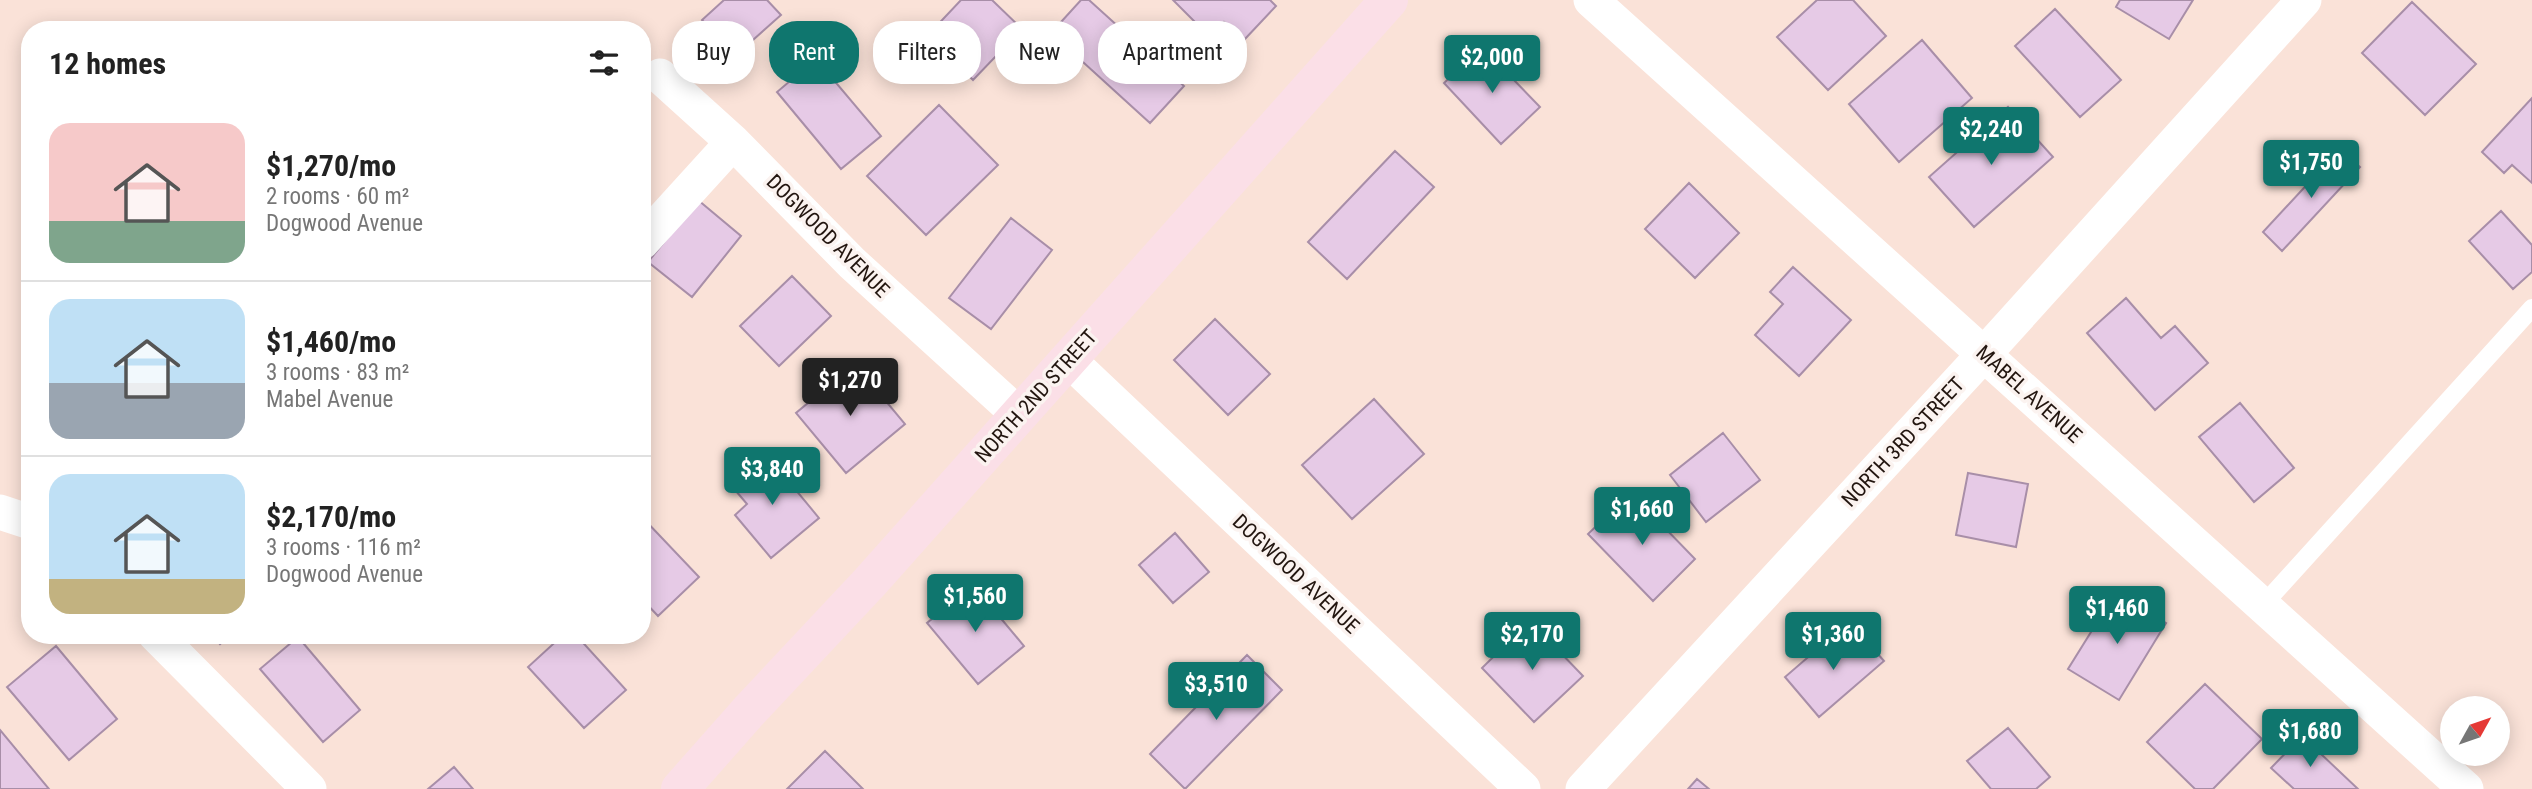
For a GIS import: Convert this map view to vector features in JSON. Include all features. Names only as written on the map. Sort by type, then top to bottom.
[{"type":"street","name":"NORTH 2ND STREET","points":[[680,789],[870,582],[1389,0]]},
{"type":"street","name":"MABEL AVENUE","points":[[1591,0],[2466,789]]},
{"type":"street","name":"NORTH 3RD STREET","points":[[1583,789],[2304,0]]},
{"type":"street","name":"DOGWOOD AVENUE","points":[[660,76],[733,142],[852,263],[1018,414]]},
{"type":"street","points":[[651,232],[733,142]]},
{"type":"street","name":"DOGWOOD AVENUE","points":[[1069,360],[1523,789]]},
{"type":"street","points":[[0,512],[21,519]]},
{"type":"street","points":[[165,644],[309,789]]},
{"type":"lane","points":[[2263,605],[2532,308]]},
{"type":"building","points":[[724,0],[767,0],[781,15],[774,21],[769,21],[769,26],[755,38],[755,21],[702,20]]},
{"type":"building","points":[[961,0],[992,0],[1014,21],[995,21],[995,57],[981,72],[981,21],[941,21]]},
{"type":"building","points":[[1081,0],[1089,0],[1112,21],[1098,21],[1098,76],[1084,63],[1084,21],[1062,21]]},
{"type":"building","points":[[1173,0],[1270,0],[1276,6],[1247,37],[1247,21],[1194,21]]},
{"type":"building","points":[[1817,0],[1853,0],[1886,36],[1828,90],[1777,37]]},
{"type":"building","points":[[2120,0],[2193,0],[2169,39],[2116,7]]},
{"type":"building","points":[[2412,2],[2476,64],[2425,115],[2362,53]]},
{"type":"building","points":[[2055,9],[2121,80],[2080,117],[2015,46]]},
{"type":"building","points":[[1922,40],[1972,98],[1899,162],[1849,104]]},
{"type":"building","points":[[1482,47],[1540,107],[1501,144],[1444,83]]},
{"type":"building","points":[[786,84],[837,84],[881,136],[841,169],[777,92]]},
{"type":"building","points":[[1107,84],[1184,86],[1150,123]]},
{"type":"building","points":[[2532,98],[2532,183],[2512,165],[2504,173],[2482,152]]},
{"type":"building","points":[[939,105],[998,165],[926,235],[867,176]]},
{"type":"building","points":[[2008,107],[2053,157],[1974,227],[1929,177]]},
{"type":"building","points":[[2340,149],[2360,167],[2282,251],[2263,232]]},
{"type":"building","points":[[1395,151],[1434,187],[1347,279],[1308,242]]},
{"type":"building","points":[[1689,183],[1739,233],[1695,278],[1645,229]]},
{"type":"building","points":[[698,200],[741,236],[692,297],[651,264],[651,258]]},
{"type":"building","points":[[2501,211],[2532,245],[2532,272],[2513,289],[2469,241]]},
{"type":"building","points":[[1011,218],[1052,250],[991,329],[949,298]]},
{"type":"building","points":[[1793,267],[1851,320],[1799,376],[1755,335],[1783,304],[1770,292]]},
{"type":"building","points":[[792,276],[831,316],[779,366],[740,326]]},
{"type":"building","points":[[2126,298],[2161,338],[2175,326],[2208,363],[2155,410],[2087,333]]},
{"type":"building","points":[[1215,319],[1270,374],[1228,415],[1174,360]]},
{"type":"building","points":[[855,364],[905,424],[846,473],[796,413]]},
{"type":"building","points":[[1374,399],[1424,454],[1352,519],[1302,465]]},
{"type":"building","points":[[2240,403],[2294,468],[2254,502],[2199,437]]},
{"type":"building","points":[[1723,433],[1760,480],[1706,522],[1670,475]]},
{"type":"building","points":[[766,454],[819,518],[771,558],[735,515],[747,504],[730,484]]},
{"type":"building","points":[[1968,473],[2028,484],[2016,547],[1956,535]]},
{"type":"building","points":[[1631,493],[1695,559],[1653,601],[1588,534]]},
{"type":"building","points":[[651,526],[699,577],[658,616],[651,609]]},
{"type":"building","points":[[1175,533],[1209,572],[1173,603],[1139,565]]},
{"type":"building","points":[[973,585],[1024,646],[978,684],[927,623]]},
{"type":"building","points":[[2116,592],[2166,623],[2119,700],[2068,669]]},
{"type":"building","points":[[1530,621],[1583,676],[1534,722],[1482,668]]},
{"type":"building","points":[[1835,634],[1848,649],[1862,636],[1884,661],[1819,717],[1785,677]]},
{"type":"building","points":[[290,644],[304,644],[360,710],[323,742],[260,669]]},
{"type":"building","points":[[553,644],[584,644],[626,690],[584,728],[528,667]]},
{"type":"building","points":[[56,646],[117,719],[69,760],[7,687]]},
{"type":"building","points":[[1247,655],[1282,690],[1185,789],[1150,754]]},
{"type":"building","points":[[2205,684],[2262,739],[2213,789],[2195,789],[2147,742]]},
{"type":"building","points":[[2008,728],[2050,777],[2036,789],[1991,789],[1967,761]]},
{"type":"building","points":[[0,730],[49,789],[0,789]]},
{"type":"building","points":[[2302,736],[2358,789],[2294,789],[2271,768]]},
{"type":"building","points":[[825,751],[863,789],[787,789]]},
{"type":"building","points":[[454,767],[473,789],[428,789]]},
{"type":"building","points":[[1697,779],[1709,789],[1688,789]]}]
